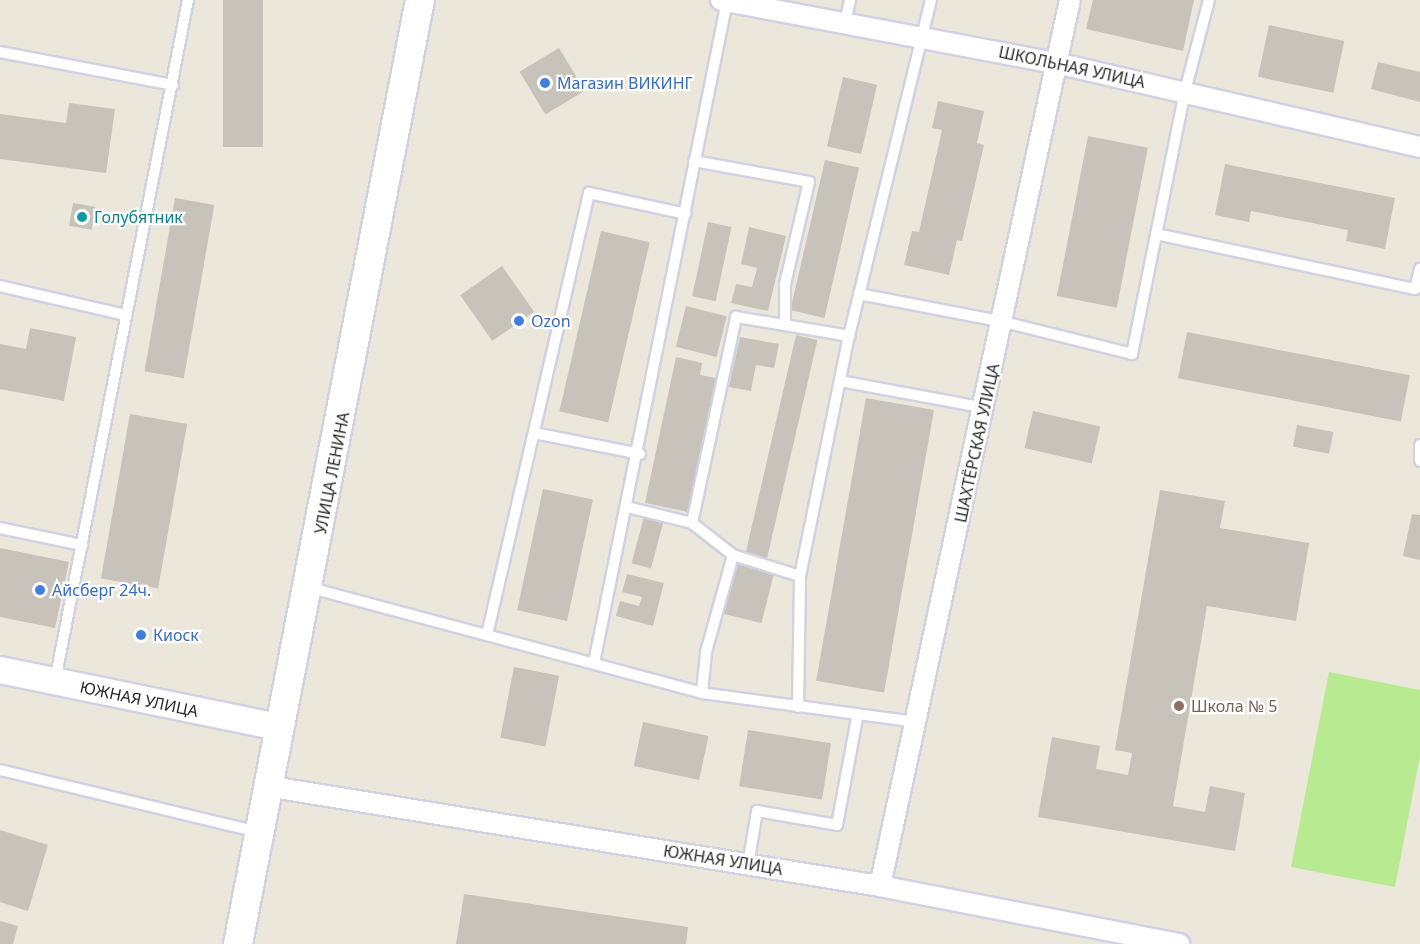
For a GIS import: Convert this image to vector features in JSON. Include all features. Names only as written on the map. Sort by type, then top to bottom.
[{"type":"main road","name":"УЛИЦА ЛЕНИНА","points":[[238,944],[278,727],[311,588],[420,0]]},
{"type":"street","name":"ШАХТЁРСКАЯ УЛИЦА","points":[[880,886],[1004,322],[1070,0]]},
{"type":"street","name":"ШКОЛЬНАЯ УЛИЦА","points":[[724,1],[1056,63],[1420,147]]},
{"type":"street","name":"ЮЖНАЯ УЛИЦА","points":[[0,670],[278,727]]},
{"type":"street","name":"ЮЖНАЯ УЛИЦА","points":[[266,786],[880,886],[1179,944]]},
{"type":"lane","points":[[55,682],[188,0]]},
{"type":"lane","points":[[844,22],[850,0]]},
{"type":"lane","points":[[798,707],[800,576],[849,336],[924,38],[931,0]]},
{"type":"lane","points":[[859,294],[1004,322],[1132,354],[1185,91],[1209,0]]},
{"type":"lane","points":[[594,663],[640,454],[724,1]]},
{"type":"lane","points":[[0,52],[173,84]]},
{"type":"lane","points":[[694,161],[809,182],[785,284],[784,325]]},
{"type":"lane","points":[[488,635],[589,193],[686,214]]},
{"type":"lane","points":[[1156,234],[1415,289],[1420,269]]},
{"type":"lane","points":[[0,286],[126,315]]},
{"type":"lane","points":[[692,523],[736,317],[849,336]]},
{"type":"lane","points":[[840,381],[985,408]]},
{"type":"lane","points":[[534,433],[640,454]]},
{"type":"lane","points":[[1420,445],[1420,461]]},
{"type":"lane","points":[[627,507],[692,523],[733,555],[800,576]]},
{"type":"lane","points":[[0,528],[82,545]]},
{"type":"lane","points":[[702,693],[706,652],[733,555]]},
{"type":"lane","points":[[311,588],[702,693],[857,718],[916,722]]},
{"type":"lane","points":[[747,865],[757,811],[837,825],[857,718]]},
{"type":"lane","points":[[0,770],[258,832]]},
{"type":"green space","points":[[1329,672],[1420,690],[1420,756],[1395,887],[1291,867]]},
{"type":"building","points":[[223,0],[263,0],[263,147],[223,147]]},
{"type":"building","points":[[1093,0],[1194,0],[1183,51],[1086,29]]},
{"type":"building","points":[[1269,25],[1344,41],[1333,93],[1258,77]]},
{"type":"building","points":[[559,48],[585,91],[545,115],[520,72]]},
{"type":"building","points":[[1378,62],[1420,72],[1420,102],[1371,89]]},
{"type":"building","points":[[843,77],[877,85],[861,154],[827,146]]},
{"type":"building","points":[[938,101],[984,111],[977,143],[984,145],[962,241],[957,240],[949,275],[904,265],[912,231],[919,232],[942,130],[932,128]]},
{"type":"building","points":[[69,103],[115,109],[106,173],[0,159],[0,114],[66,123]]},
{"type":"building","points":[[1088,136],[1148,148],[1117,308],[1057,296]]},
{"type":"building","points":[[825,160],[859,168],[824,318],[790,310]]},
{"type":"building","points":[[1225,164],[1395,198],[1385,249],[1346,241],[1348,230],[1251,211],[1249,222],[1215,215]]},
{"type":"building","points":[[175,198],[214,205],[184,378],[144,371]]},
{"type":"building","name":"Голубятник","points":[[73,203],[96,207],[92,230],[69,226]]},
{"type":"building","points":[[708,222],[731,227],[716,301],[692,296]]},
{"type":"building","points":[[749,227],[786,236],[768,311],[731,303],[736,284],[752,287],[757,268],[741,264]]},
{"type":"building","points":[[601,231],[650,242],[608,423],[559,411]]},
{"type":"building","points":[[502,266],[534,312],[492,341],[460,295]]},
{"type":"building","points":[[686,306],[727,316],[717,357],[676,347]]},
{"type":"building","points":[[30,328],[76,337],[64,401],[0,389],[0,344],[26,349]]},
{"type":"building","points":[[1187,332],[1410,375],[1401,421],[1178,378]]},
{"type":"building","points":[[796,335],[817,340],[767,559],[745,554]]},
{"type":"building","points":[[740,337],[779,344],[774,368],[756,365],[751,391],[729,387]]},
{"type":"building","points":[[676,357],[702,363],[700,375],[716,378],[688,512],[645,503]]},
{"type":"building","points":[[866,398],[934,410],[884,693],[816,681]]},
{"type":"building","points":[[1033,411],[1100,427],[1092,464],[1024,448]]},
{"type":"building","points":[[130,414],[187,424],[158,589],[101,578]]},
{"type":"building","points":[[1297,425],[1333,432],[1329,454],[1293,447]]},
{"type":"building","points":[[543,489],[593,500],[567,621],[517,610]]},
{"type":"building","points":[[1160,490],[1225,501],[1220,528],[1309,543],[1296,621],[1207,606],[1173,806],[1205,812],[1210,786],[1245,793],[1235,851],[1038,817],[1052,737],[1100,746],[1096,769],[1128,775],[1132,753],[1115,750]]},
{"type":"building","points":[[1412,514],[1420,515],[1420,560],[1403,556]]},
{"type":"building","points":[[644,517],[663,522],[651,569],[632,563]]},
{"type":"building","name":"Айсберг 24ч.","points":[[0,548],[69,562],[55,628],[0,617]]},
{"type":"building","points":[[735,564],[774,574],[761,623],[723,613]]},
{"type":"building","points":[[627,574],[664,583],[653,626],[616,616],[620,601],[639,606],[642,597],[622,592]]},
{"type":"building","points":[[514,667],[559,676],[545,746],[500,738]]},
{"type":"building","points":[[643,722],[709,736],[699,780],[634,766]]},
{"type":"building","points":[[748,730],[831,743],[822,799],[739,786]]},
{"type":"building","points":[[0,830],[48,845],[28,911],[0,902]]},
{"type":"building","points":[[464,894],[688,927],[686,944],[456,944]]},
{"type":"building","points":[[0,921],[18,926],[13,944],[0,944]]},
{"type":"place","name":"Магазин ВИКИНГ","points":[[545,83]]},
{"type":"place","name":"Голубятник","points":[[82,217]]},
{"type":"place","name":"Ozon","points":[[519,321]]},
{"type":"place","name":"Айсберг 24ч.","points":[[40,590]]},
{"type":"place","name":"Киоск","points":[[141,635]]},
{"type":"place","name":"Школа № 5","points":[[1179,706]]}]
